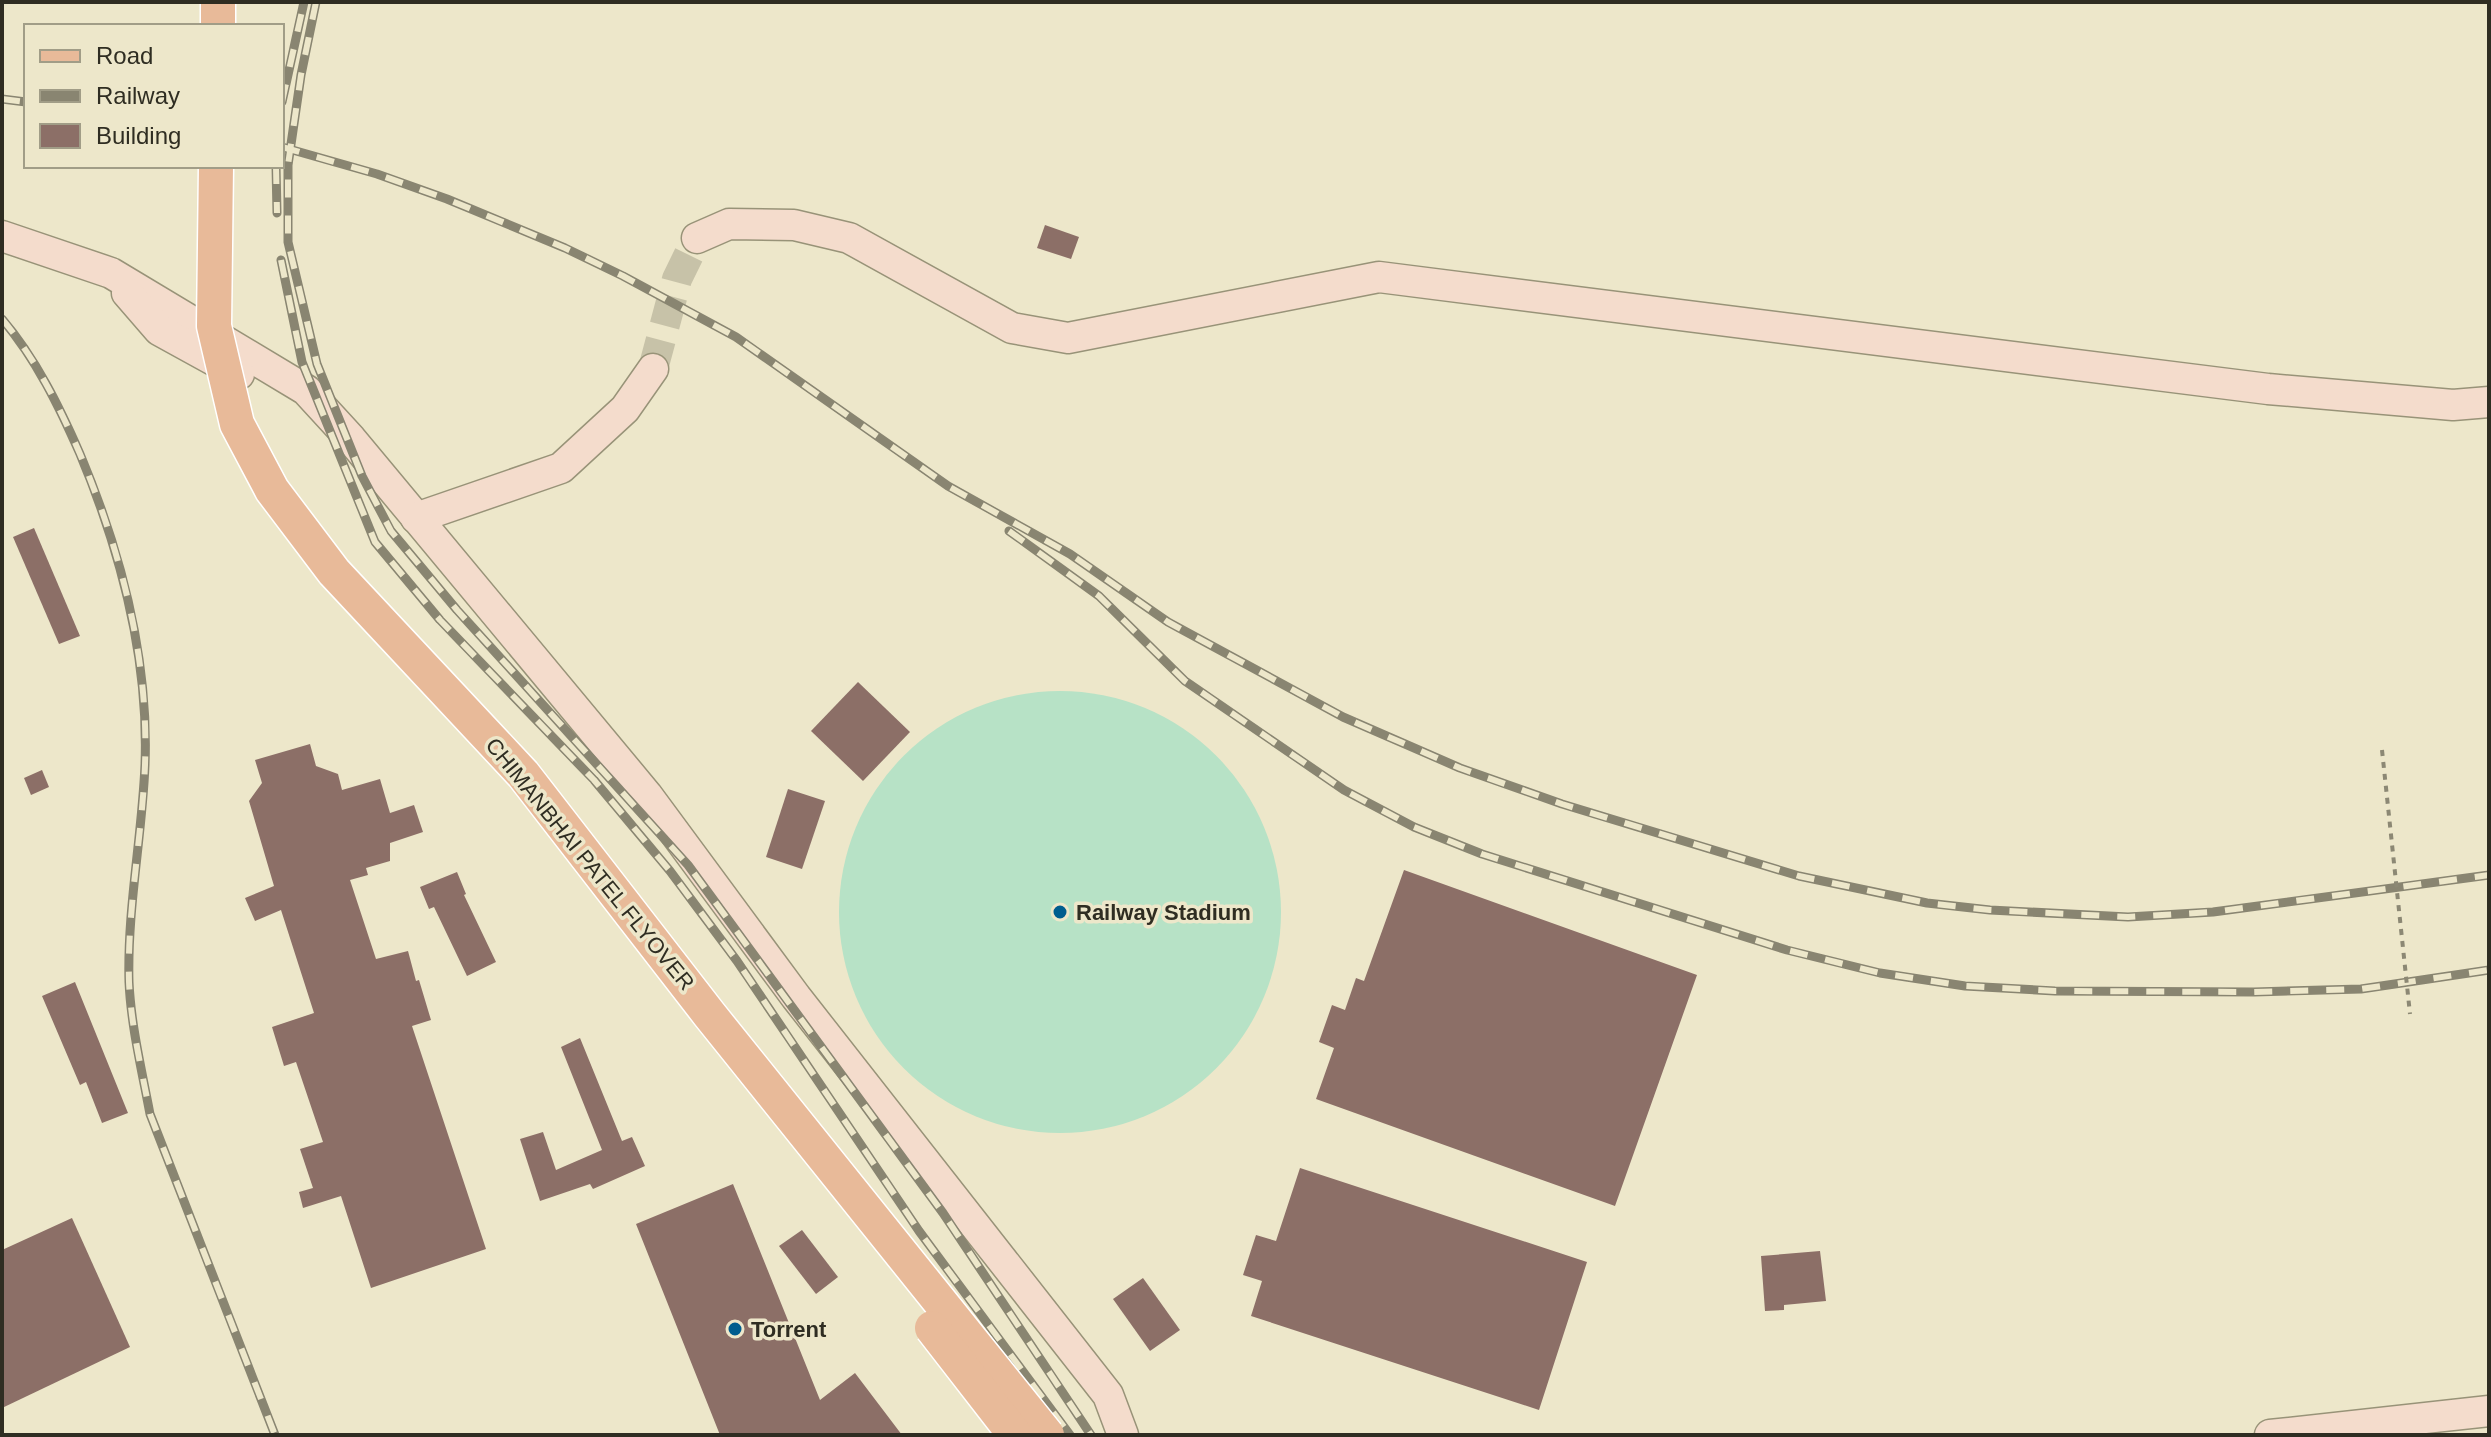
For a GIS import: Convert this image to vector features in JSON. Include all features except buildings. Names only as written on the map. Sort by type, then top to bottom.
[{"type":"main road","points":[[197,2],[197,24]]},
{"type":"main road","points":[[218,2],[218,24]]},
{"type":"main road","name":"CHIMANBHAI PATEL FLYOVER","points":[[196,168],[195,347],[220,432],[256,500],[320,584],[509,786],[1015,1435]]},
{"type":"main road","name":"CHIMANBHAI PATEL FLYOVER","points":[[216,168],[214,326],[237,424],[272,490],[334,572],[523,774],[709,1014],[1047,1435]]},
{"type":"street","points":[[697,238],[729,224],[794,225],[849,238],[1012,328],[1068,338],[1379,277],[2268,389],[2453,405],[2489,402]]},
{"type":"street","points":[[2,236],[111,273],[159,330],[259,386],[306,390],[351,439],[647,795],[796,997],[1142,1435]]},
{"type":"street","points":[[416,518],[561,468],[625,409],[653,369]]},
{"type":"street","points":[[1108,1395],[1123,1435]]},
{"type":"street","points":[[2270,1435],[2489,1411]]},
{"type":"path","points":[[2382,750],[2410,1014]]},
{"type":"green space","name":"Railway Stadium","points":[[1060,691],[1103,695],[1145,707],[1183,728],[1217,755],[1244,789],[1265,827],[1277,869],[1281,912],[1277,955],[1265,997],[1244,1035],[1217,1069],[1183,1096],[1145,1117],[1103,1129],[1060,1133],[1017,1129],[975,1117],[937,1096],[903,1069],[876,1035],[855,997],[843,955],[839,912],[843,869],[855,827],[876,789],[903,755],[937,728],[975,707],[1017,695]]},
{"type":"tunnel","points":[[653,369],[677,279],[697,238]]},
{"type":"railway","points":[[284,93],[304,2]]},
{"type":"railway","points":[[316,2],[301,75],[288,165],[288,242],[317,364],[362,476],[391,531],[457,610],[688,865],[943,1213],[1091,1435]]},
{"type":"railway","points":[[2,99],[24,102]]},
{"type":"railway","points":[[284,148],[377,174],[447,199],[565,248],[623,276],[736,337],[948,486],[1070,554],[1168,622],[1343,717],[1460,768],[1562,804],[1799,876],[1927,903],[1990,910],[2128,917],[2213,912],[2489,875]]},
{"type":"railway","points":[[276,168],[277,213]]},
{"type":"railway","points":[[281,260],[302,362],[375,542],[440,620],[594,780],[670,871],[737,961],[919,1231],[1070,1435]]},
{"type":"railway","points":[[2,319],[26,350],[64,418],[95,491],[120,567],[137,645],[145,725],[145,765],[129,955],[130,999],[137,1048],[150,1114],[275,1435]]},
{"type":"railway","points":[[1009,531],[1099,596],[1185,681],[1344,790],[1414,827],[1482,854],[1787,950],[1880,973],[1965,986],[2055,991],[2361,989],[2489,970]]},
{"type":"place","name":"Railway Stadium","points":[[1060,912]]},
{"type":"place","name":"Torrent","points":[[735,1329]]}]
